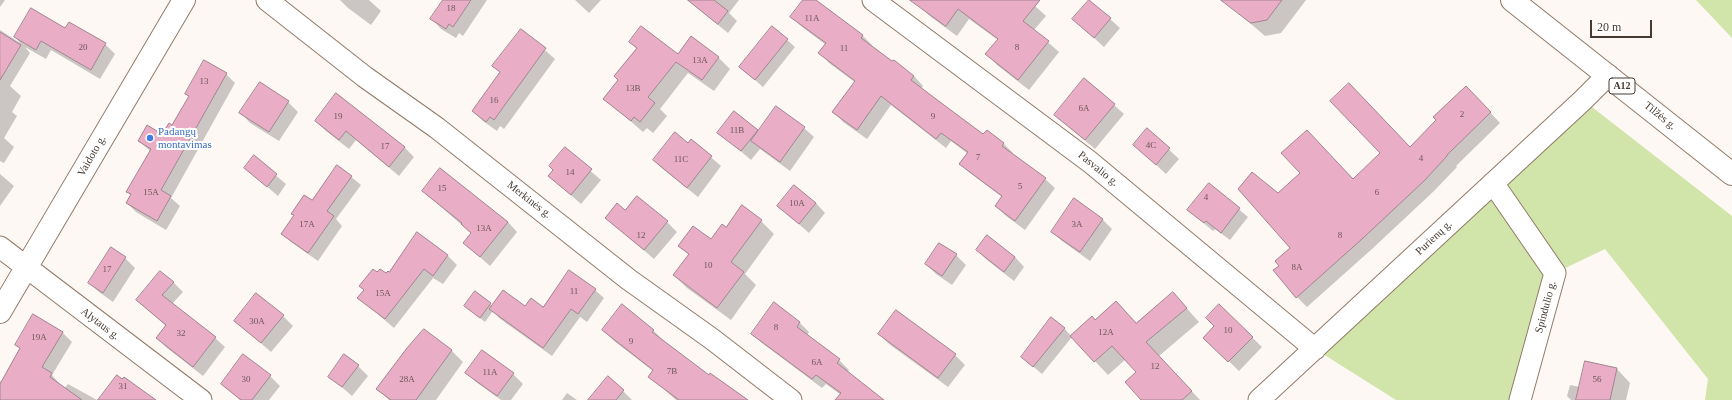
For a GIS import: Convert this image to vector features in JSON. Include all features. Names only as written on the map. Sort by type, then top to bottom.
[{"type":"main road","name":"Vaidoto g.","points":[[0,312],[184,0]]},
{"type":"main road","name":"Tilžės g.","points":[[1512,0],[1732,174]]},
{"type":"street","name":"Merkinės g.","points":[[267,0],[365,77],[437,128],[628,279],[712,339],[791,400]]},
{"type":"street","name":"Pasvalio g.","points":[[873,0],[1090,162],[1315,349]]},
{"type":"street","name":"Purienų g.","points":[[1259,400],[1493,184],[1608,75]]},
{"type":"street","name":"Spindulio g.","points":[[1493,184],[1556,272],[1520,400]]},
{"type":"street","name":"Alytaus g.","points":[[0,247],[201,400]]},
{"type":"green space","points":[[1696,0],[1732,0],[1732,38]]},
{"type":"green space","points":[[1583,100],[1732,216],[1732,400],[1705,400],[1708,379],[1605,249],[1555,273],[1520,400],[1396,400],[1315,349]]},
{"type":"building","points":[[443,0],[471,0],[453,27],[449,24],[446,29],[430,19]]},
{"type":"building","points":[[688,0],[714,0],[728,11],[718,24]]},
{"type":"building","points":[[803,0],[816,0],[863,35],[861,38],[892,61],[894,60],[914,76],[911,80],[983,134],[987,130],[1004,143],[1002,146],[1046,178],[1015,221],[995,206],[1002,196],[959,164],[968,152],[941,133],[936,139],[881,96],[857,130],[832,112],[855,81],[818,53],[826,43],[790,17]]},
{"type":"building","points":[[910,0],[1040,0],[1023,21],[1049,41],[1018,80],[985,54],[998,39],[958,9],[946,26]]},
{"type":"building","points":[[1089,0],[1111,18],[1094,38],[1072,19]]},
{"type":"building","points":[[1221,0],[1282,0],[1267,20],[1251,23]]},
{"type":"building","points":[[31,8],[65,28],[69,22],[106,43],[91,70],[41,41],[36,50],[14,37]]},
{"type":"building","points":[[641,26],[678,54],[691,36],[719,57],[702,80],[676,62],[648,97],[655,103],[640,122],[634,117],[631,121],[603,99],[618,80],[614,76],[637,48],[629,42]]},
{"type":"building","points":[[772,26],[788,39],[755,80],[739,67]]},
{"type":"building","points":[[521,29],[546,48],[494,120],[490,117],[486,122],[472,111],[500,72],[492,66]]},
{"type":"building","points":[[0,32],[21,45],[0,80]]},
{"type":"building","points":[[204,60],[227,73],[161,190],[171,196],[157,221],[126,203],[131,194],[126,192],[151,149],[138,141],[147,125],[162,134],[169,123],[172,125],[189,96],[185,94]]},
{"type":"building","points":[[1084,78],[1115,104],[1085,140],[1054,115]]},
{"type":"building","points":[[260,82],[289,101],[269,132],[239,113]]},
{"type":"building","points":[[1349,83],[1410,147],[1436,120],[1433,117],[1466,86],[1491,112],[1447,155],[1424,181],[1296,298],[1273,270],[1279,266],[1275,261],[1290,248],[1238,189],[1252,172],[1278,193],[1300,173],[1281,153],[1307,130],[1353,179],[1380,153],[1330,101]]},
{"type":"building","points":[[336,93],[405,147],[389,167],[346,131],[339,140],[315,121]]},
{"type":"building","points":[[776,106],[805,127],[780,162],[751,141]]},
{"type":"building","points":[[734,111],[758,130],[741,151],[717,133]]},
{"type":"building","points":[[1147,128],[1170,148],[1156,165],[1133,145]]},
{"type":"building","points":[[675,132],[688,143],[691,139],[712,156],[687,188],[653,160]]},
{"type":"building","points":[[565,147],[592,169],[571,195],[548,176],[553,170],[549,166]]},
{"type":"building","points":[[254,155],[277,174],[267,187],[244,168]]},
{"type":"building","points":[[337,165],[352,176],[327,211],[334,216],[308,253],[281,234],[294,215],[291,214],[304,195],[312,200]]},
{"type":"building","points":[[440,168],[508,222],[480,257],[463,243],[471,233],[461,224],[462,223],[422,191]]},
{"type":"building","points":[[1209,183],[1240,208],[1221,233],[1206,221],[1204,223],[1187,210]]},
{"type":"building","points":[[794,185],[816,203],[799,224],[777,206]]},
{"type":"building","points":[[637,196],[668,221],[644,250],[605,218],[617,203],[625,210]]},
{"type":"building","points":[[1074,198],[1103,219],[1080,252],[1051,232]]},
{"type":"building","points":[[742,205],[762,220],[731,262],[744,272],[717,308],[673,275],[689,254],[678,246],[693,226],[711,239],[722,224],[726,227]]},
{"type":"building","points":[[417,232],[448,255],[433,276],[424,269],[385,319],[357,298],[364,290],[359,286],[373,269],[377,272],[380,269],[386,273],[388,271],[389,272]]},
{"type":"building","points":[[987,235],[1015,257],[1004,272],[976,250]]},
{"type":"building","points":[[939,243],[957,254],[942,276],[925,264]]},
{"type":"building","points":[[111,247],[126,257],[103,293],[88,283]]},
{"type":"building","points":[[569,270],[596,289],[578,314],[571,309],[543,348],[489,309],[503,290],[525,306],[531,298],[543,307]]},
{"type":"building","points":[[160,271],[174,282],[162,295],[216,337],[193,367],[156,338],[166,325],[136,300]]},
{"type":"building","points":[[475,291],[491,303],[480,318],[464,306]]},
{"type":"building","points":[[1173,292],[1187,308],[1146,342],[1192,391],[1182,400],[1141,400],[1125,382],[1136,372],[1112,346],[1094,362],[1070,336],[1092,316],[1095,320],[1116,301],[1136,323]]},
{"type":"building","points":[[256,293],[284,315],[261,343],[234,321]]},
{"type":"building","points":[[774,302],[800,322],[797,327],[840,359],[837,363],[884,400],[835,400],[841,393],[816,375],[812,379],[751,334]]},
{"type":"building","points":[[622,304],[654,330],[652,332],[709,375],[710,373],[748,400],[679,400],[648,377],[653,370],[602,330]]},
{"type":"building","points":[[1219,304],[1253,337],[1228,362],[1203,338],[1214,326],[1206,318]]},
{"type":"building","points":[[896,310],[956,354],[938,378],[878,334]]},
{"type":"building","points":[[33,314],[63,332],[42,367],[52,373],[50,377],[82,400],[0,400],[0,384],[20,348],[15,345]]},
{"type":"building","points":[[1051,317],[1065,328],[1033,367],[1021,357]]},
{"type":"building","points":[[424,329],[452,350],[416,400],[391,400],[376,389],[407,348]]},
{"type":"building","points":[[482,350],[514,373],[497,396],[465,373]]},
{"type":"building","points":[[243,354],[271,375],[252,400],[241,400],[221,384]]},
{"type":"building","points":[[344,354],[359,365],[342,387],[328,377]]},
{"type":"building","points":[[1585,361],[1617,368],[1610,400],[1576,400]]},
{"type":"building","points":[[117,375],[122,379],[124,377],[156,400],[98,400]]},
{"type":"building","points":[[608,376],[624,390],[616,400],[588,400]]},
{"type":"place","name":"Padangų montavimas","points":[[150,138]]}]
